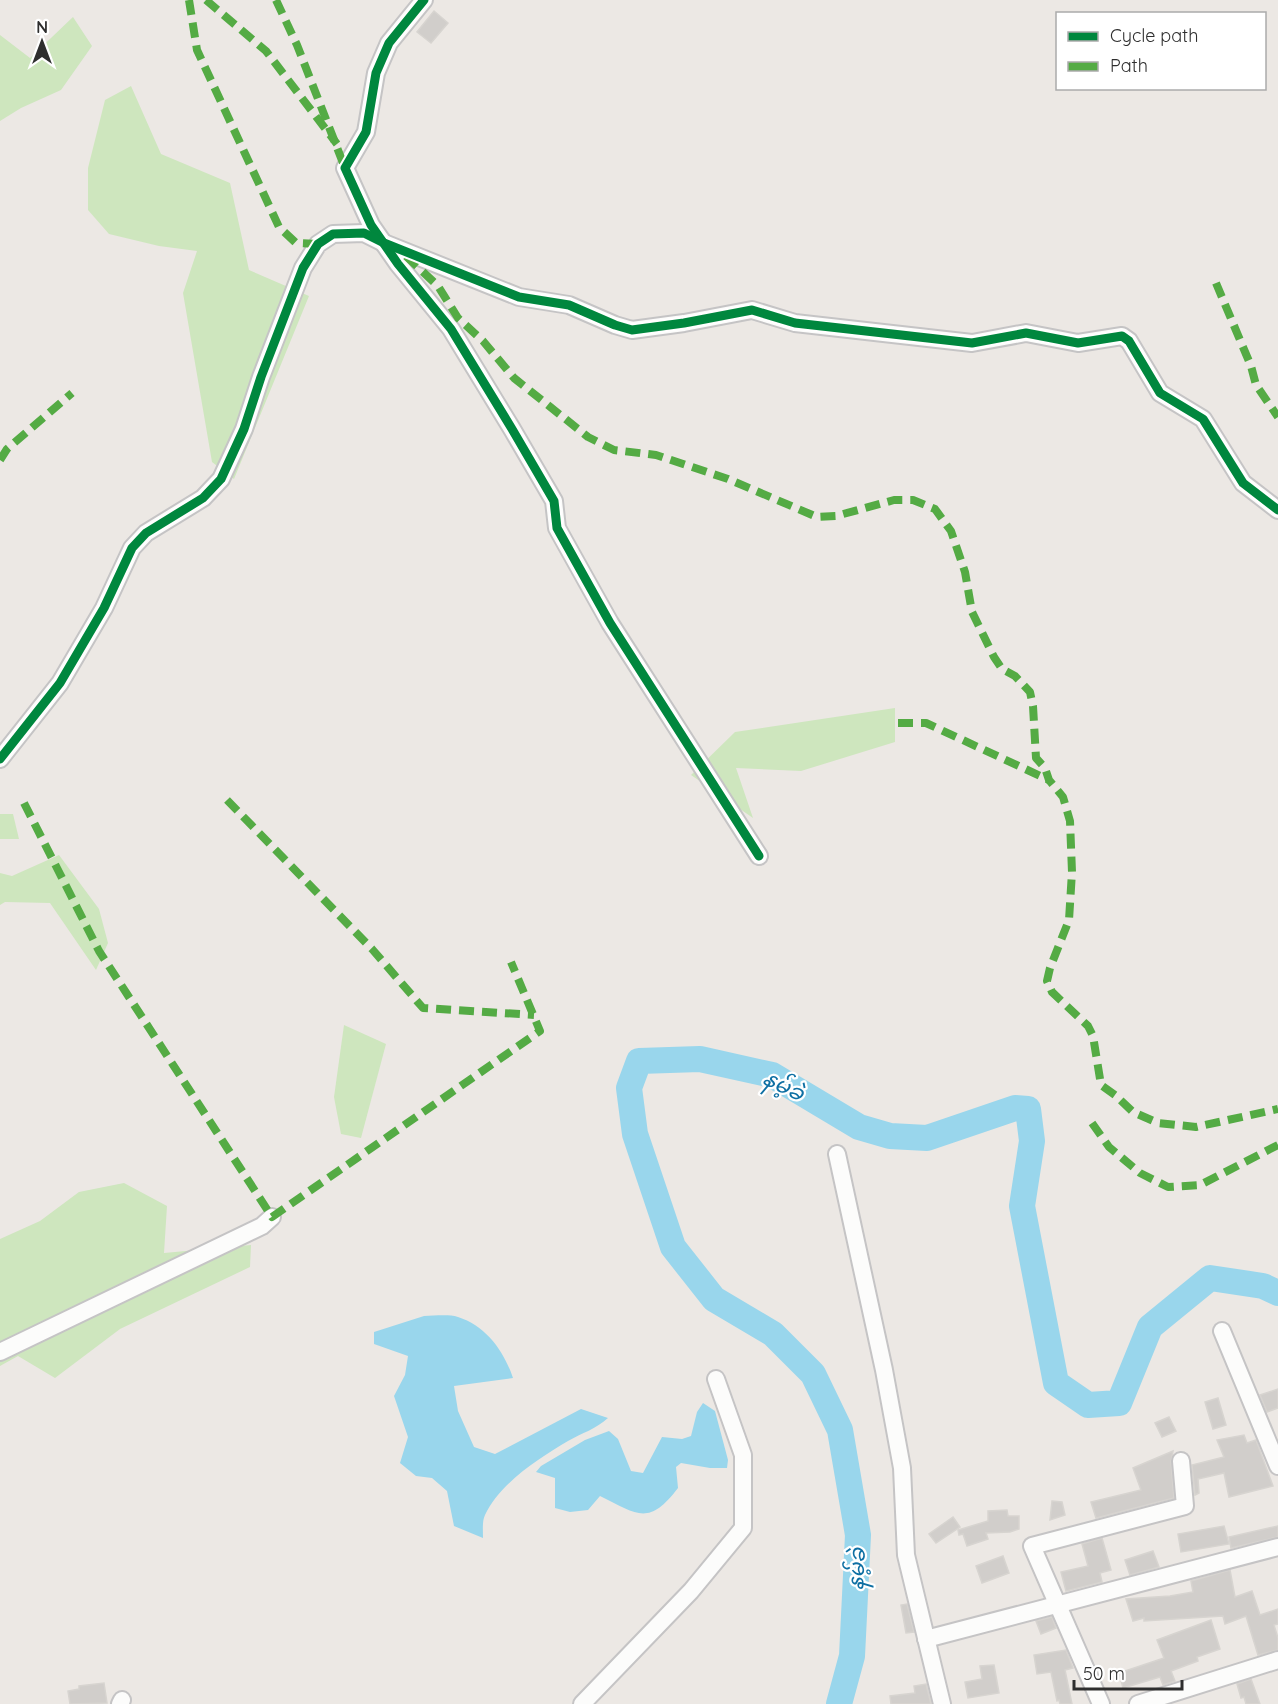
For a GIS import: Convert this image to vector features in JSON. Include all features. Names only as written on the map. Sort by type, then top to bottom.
[{"type":"street","points":[[424,0],[389,43],[376,73],[366,132],[345,168],[371,225],[398,264],[451,328],[506,419],[554,501],[557,528],[610,623],[759,856]]},
{"type":"street","points":[[0,759],[60,683],[104,608],[132,548],[146,533],[203,498],[221,478],[244,429],[261,377],[303,268],[318,244],[333,234],[364,233],[519,297],[569,305],[632,330],[752,310],[795,323],[972,343],[1026,333],[1078,344],[1122,336],[1130,341],[1160,393],[1203,419],[1243,483],[1278,510]]},
{"type":"street","points":[[837,1154],[884,1370],[902,1468],[906,1554],[942,1704]]},
{"type":"street","points":[[0,1352],[262,1226],[272,1217]]},
{"type":"street","points":[[1222,1331],[1278,1466]]},
{"type":"street","points":[[582,1704],[691,1591],[743,1528],[743,1455],[716,1379]]},
{"type":"street","points":[[1101,1704],[1032,1546],[1185,1506],[1181,1461]]},
{"type":"street","points":[[927,1639],[1278,1547]]},
{"type":"street","points":[[1138,1704],[1278,1660]]},
{"type":"green space","points":[[73,17],[92,46],[61,90],[21,108],[0,121],[0,35],[30,58]]},
{"type":"green space","points":[[131,86],[161,154],[230,183],[249,270],[309,296],[234,479],[212,462],[183,293],[197,251],[159,246],[109,234],[88,210],[88,168],[105,100]]},
{"type":"green space","points":[[895,708],[895,742],[801,771],[736,768],[753,818],[691,775],[735,732]]},
{"type":"green space","points":[[0,814],[13,814],[19,839],[0,839]]},
{"type":"green space","points":[[59,855],[99,909],[108,943],[96,970],[50,903],[5,902],[0,905],[0,873],[12,876]]},
{"type":"green space","points":[[344,1025],[386,1044],[361,1138],[341,1134],[334,1097]]},
{"type":"green space","points":[[124,1183],[167,1206],[164,1253],[251,1245],[250,1267],[120,1329],[55,1378],[18,1356],[0,1366],[0,1239],[40,1221],[79,1192]]},
{"type":"water","points":[[424,1316],[454,1316],[477,1327],[499,1349],[513,1378],[454,1386],[458,1411],[474,1447],[495,1454],[581,1409],[608,1418],[545,1455],[510,1482],[491,1504],[485,1515],[483,1538],[454,1526],[447,1491],[432,1478],[416,1476],[400,1463],[408,1437],[394,1396],[405,1375],[408,1356],[374,1344],[374,1332]]},
{"type":"water","points":[[703,1403],[715,1411],[728,1460],[727,1468],[710,1468],[681,1463],[676,1467],[678,1488],[659,1508],[651,1512],[634,1512],[600,1496],[588,1510],[570,1512],[555,1508],[555,1478],[536,1472],[541,1466],[585,1440],[609,1431],[618,1439],[631,1471],[643,1473],[662,1437],[682,1439],[691,1436],[697,1412]]},
{"type":"building","points":[[434,11],[448,23],[431,43],[417,32]]},
{"type":"building","points":[[1278,1389],[1278,1408],[1267,1412],[1260,1395]]},
{"type":"building","points":[[1218,1398],[1226,1425],[1213,1429],[1205,1402]]},
{"type":"building","points":[[1169,1417],[1176,1431],[1162,1437],[1155,1423]]},
{"type":"building","points":[[1244,1435],[1247,1443],[1256,1440],[1273,1486],[1229,1497],[1224,1473],[1198,1479],[1199,1493],[1195,1495],[1192,1465],[1224,1457],[1217,1440]]},
{"type":"building","points":[[1173,1451],[1171,1462],[1174,1498],[1096,1518],[1091,1502],[1141,1490],[1133,1468]]},
{"type":"building","points":[[1052,1501],[1062,1502],[1065,1515],[1050,1520]]},
{"type":"building","points":[[1007,1510],[1008,1516],[1019,1516],[1019,1529],[1010,1532],[986,1533],[988,1539],[967,1546],[963,1534],[959,1535],[958,1530],[988,1521],[988,1511]]},
{"type":"building","points":[[953,1517],[960,1527],[936,1543],[929,1534]]},
{"type":"building","points":[[1224,1526],[1229,1544],[1181,1552],[1178,1534]]},
{"type":"building","points":[[1278,1526],[1278,1537],[1231,1548],[1229,1537]]},
{"type":"building","points":[[1102,1538],[1111,1570],[1100,1573],[1102,1582],[1066,1591],[1061,1572],[1088,1566],[1082,1544]]},
{"type":"building","points":[[1153,1551],[1159,1567],[1130,1575],[1125,1560]]},
{"type":"building","points":[[1003,1556],[1009,1573],[982,1583],[976,1566]]},
{"type":"building","points":[[1230,1570],[1235,1597],[1252,1591],[1260,1615],[1278,1609],[1278,1624],[1274,1625],[1278,1638],[1278,1650],[1258,1655],[1246,1616],[1225,1624],[1223,1616],[1144,1621],[1144,1618],[1133,1621],[1126,1599],[1193,1592],[1191,1581]]},
{"type":"building","points":[[907,1604],[914,1632],[906,1633],[901,1605]]},
{"type":"building","points":[[1052,1617],[1056,1628],[1041,1634],[1036,1621]]},
{"type":"building","points":[[1211,1620],[1220,1649],[1197,1657],[1198,1661],[1171,1671],[1175,1681],[1163,1685],[1160,1677],[1123,1688],[1119,1673],[1164,1658],[1157,1640]]},
{"type":"building","points":[[1066,1650],[1073,1668],[1065,1670],[1072,1704],[1060,1704],[1059,1700],[1057,1701],[1051,1672],[1037,1674],[1034,1655]]},
{"type":"building","points":[[994,1665],[999,1693],[968,1698],[965,1682],[982,1679],[980,1666]]},
{"type":"building","points":[[1251,1679],[1260,1704],[1246,1704],[1244,1697],[1241,1698],[1237,1684]]},
{"type":"building","points":[[104,1683],[107,1703],[70,1704],[68,1691],[79,1689],[79,1686]]},
{"type":"building","points":[[926,1684],[931,1704],[891,1704],[890,1696],[915,1693],[914,1686]]},
{"type":"waterway","name":"နမ့်ခဲ","points":[[839,1704],[852,1656],[858,1535],[840,1430],[813,1374],[773,1334],[714,1299],[673,1247],[635,1134],[629,1088],[639,1061],[700,1059],[772,1075],[859,1127],[890,1136],[927,1138],[1015,1108],[1028,1109],[1032,1141],[1022,1206],[1056,1383],[1088,1405],[1119,1403],[1150,1327],[1210,1278],[1263,1286],[1278,1293]]},
{"type":"marked path","points":[[189,0],[197,50],[279,227],[296,243],[318,244]]},
{"type":"marked path","points":[[206,0],[266,51],[337,144]]},
{"type":"marked path","points":[[276,0],[297,45],[345,168]]},
{"type":"marked path","points":[[406,256],[438,286],[458,318],[483,341],[514,378],[588,437],[614,450],[656,455],[728,479],[817,517],[836,516],[894,500],[913,500],[935,509],[951,531],[965,572],[972,612],[994,657],[1002,669],[1015,676],[1030,692],[1036,758],[1045,768],[1049,780],[1063,797],[1070,821],[1072,872],[1069,920],[1047,981],[1052,992],[1088,1026],[1093,1036],[1101,1085],[1133,1112],[1158,1123],[1196,1127],[1278,1109]]},
{"type":"marked path","points":[[1216,283],[1251,366],[1256,385],[1278,417]]},
{"type":"marked path","points":[[0,460],[7,449],[72,393]]},
{"type":"marked path","points":[[898,723],[926,723],[1049,780]]},
{"type":"marked path","points":[[227,800],[372,949],[423,1008],[534,1015]]},
{"type":"marked path","points":[[24,803],[99,951],[272,1217],[540,1031],[511,962]]},
{"type":"marked path","points":[[1092,1123],[1109,1147],[1140,1173],[1168,1187],[1200,1185],[1278,1145]]},
{"type":"cycle path","points":[[424,0],[389,43],[376,73],[366,132],[345,168],[371,225],[398,264],[451,329],[512,429],[554,501],[557,528],[610,623],[759,856]]},
{"type":"cycle path","points":[[0,759],[60,683],[104,608],[132,548],[146,533],[203,498],[221,479],[244,429],[261,377],[303,268],[318,244],[333,234],[364,233],[519,297],[569,305],[632,330],[752,310],[795,323],[972,343],[1026,333],[1078,343],[1122,336],[1129,341],[1160,393],[1203,419],[1243,483],[1278,510]]}]
